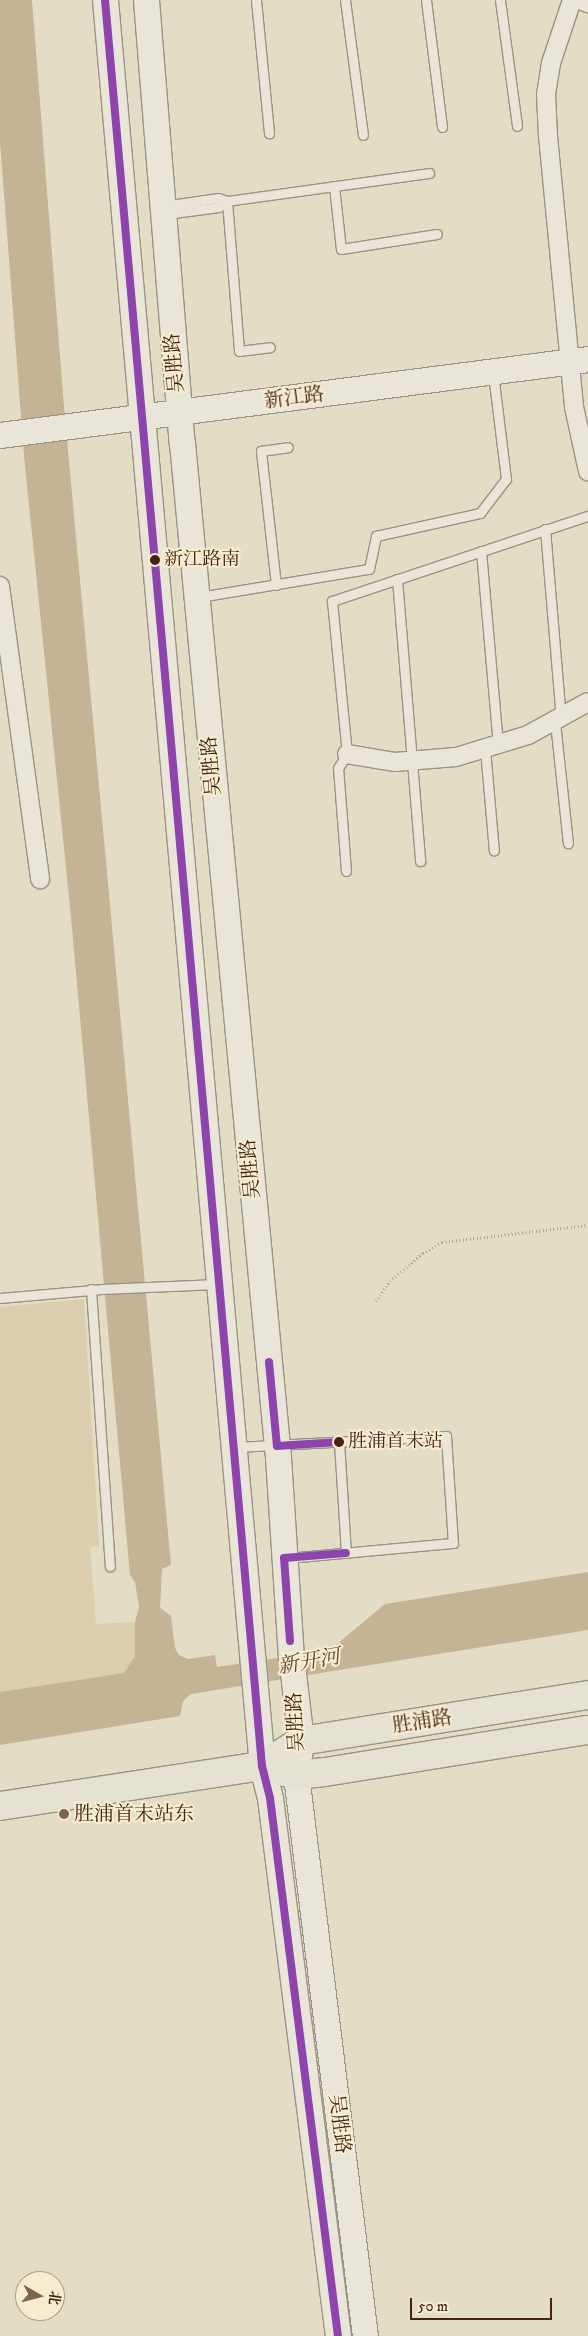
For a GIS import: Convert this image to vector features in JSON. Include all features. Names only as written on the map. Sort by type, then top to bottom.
[{"type":"main road","name":"吴胜路","points":[[105,0],[140,419],[236,1448],[262,1766],[270,1798],[338,2336]]},
{"type":"main road","name":"吴胜路","points":[[146,0],[179,413],[277,1446],[292,1667],[301,1741],[296,1775],[365,2336]]},
{"type":"main road","points":[[134,350],[174,346]]},
{"type":"main road","name":"新江路","points":[[5,433],[140,419],[578,361]]},
{"type":"main road","points":[[146,479],[185,474]]},
{"type":"main road","name":"胜浦路","points":[[262,1766],[301,1741],[588,1695]]},
{"type":"main road","name":"胜浦路","points":[[0,1806],[262,1766],[296,1775],[588,1730]]},
{"type":"street","points":[[572,0],[564,17],[546,94],[578,361],[574,407],[588,472]]},
{"type":"street","points":[[580,0],[588,3]]},
{"type":"street","points":[[0,586],[3,631],[40,880]]},
{"type":"street","points":[[348,754],[370,761],[410,762],[456,757],[491,747],[558,720],[588,702]]},
{"type":"lane","points":[[256,0],[269,133]]},
{"type":"lane","points":[[345,0],[362,135]]},
{"type":"lane","points":[[426,0],[442,127]]},
{"type":"lane","points":[[500,0],[517,126]]},
{"type":"lane","points":[[163,210],[219,207],[227,201],[429,173]]},
{"type":"lane","points":[[334,186],[341,249],[437,234]]},
{"type":"lane","points":[[227,201],[239,351],[270,347]]},
{"type":"lane","points":[[196,597],[369,570],[376,536],[480,513],[506,479],[493,372]]},
{"type":"lane","points":[[276,585],[261,451],[288,447]]},
{"type":"lane","points":[[346,871],[338,768],[348,754],[332,601],[588,516]]},
{"type":"lane","points":[[545,530],[568,843]]},
{"type":"lane","points":[[481,551],[491,747],[494,851]]},
{"type":"lane","points":[[397,580],[410,762],[420,861]]},
{"type":"lane","points":[[0,1298],[102,1288],[220,1284]]},
{"type":"lane","points":[[91,1290],[110,1566]]},
{"type":"lane","points":[[236,1448],[446,1436],[453,1543],[284,1558]]},
{"type":"lane","points":[[339,1442],[346,1553]]},
{"type":"path","points":[[376,1301],[390,1281],[423,1253],[442,1242],[588,1224]]},
{"type":"shaded area","points":[[84,1299],[99,1546],[90,1547],[96,1624],[135,1622],[135,1656],[124,1673],[0,1692],[0,1307]]},
{"type":"water","name":"新开河","points":[[0,0],[32,0],[64,407],[171,1565],[162,1569],[160,1608],[171,1616],[175,1648],[179,1655],[188,1659],[215,1655],[217,1667],[330,1650],[385,1604],[588,1572],[588,1630],[191,1694],[183,1701],[180,1716],[0,1745],[0,1692],[124,1673],[135,1656],[135,1622],[139,1607],[135,1582],[130,1575],[71,917],[24,456],[0,141]]},
{"type":"transit line","points":[[105,0],[262,1766],[270,1798],[338,2336]]},
{"type":"transit line","points":[[269,1362],[277,1446],[339,1442]]},
{"type":"transit line","points":[[290,1641],[284,1558],[346,1553]]},
{"type":"place","name":"新江路南","points":[[155,560]]},
{"type":"place","name":"胜浦首末站","points":[[339,1442]]},
{"type":"place","name":"胜浦首末站东","points":[[64,1814]]}]
